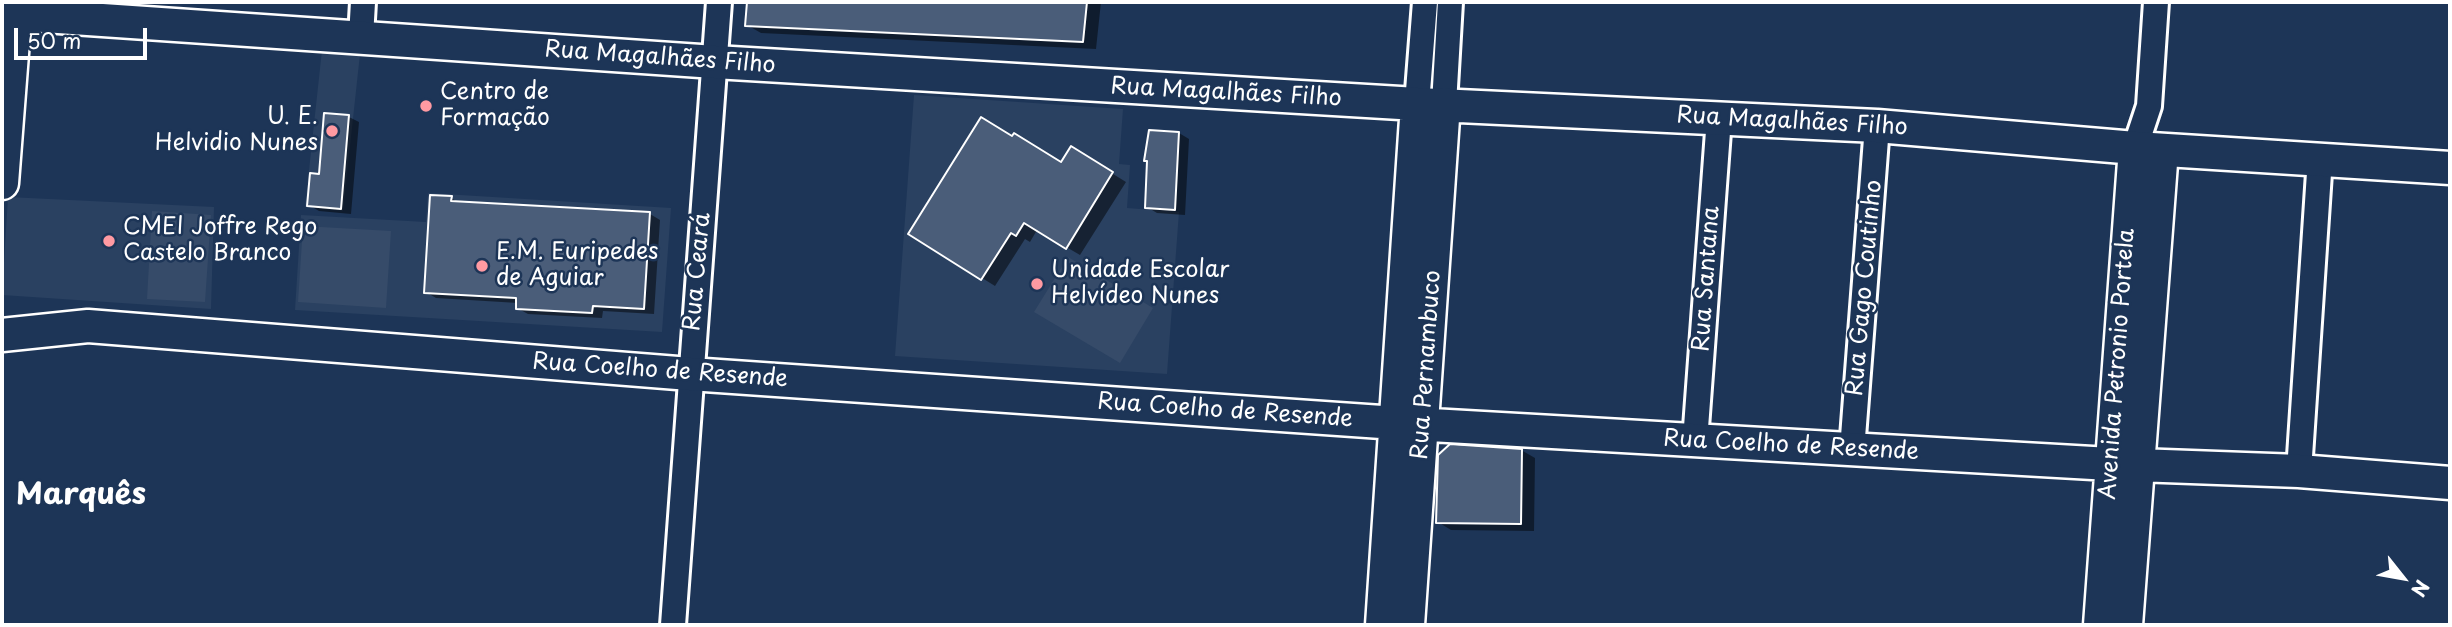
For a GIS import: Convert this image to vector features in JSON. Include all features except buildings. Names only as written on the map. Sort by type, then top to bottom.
[{"type":"main road","name":"Rua Magalhães Filho","points":[[11,8],[361,37],[715,62],[1430,104],[1877,126],[2149,149],[2450,168]]},
{"type":"main road","points":[[2,183],[11,8]]},
{"type":"main road","name":"Rua Pernambuco","points":[[1408,625],[1410,424],[1430,104]]},
{"type":"main road","name":"Avenida Petronio Portela","points":[[2100,625],[2125,464],[2149,149]]},
{"type":"main road","name":"Rua Coelho de Resende","points":[[2,335],[88,326],[690,374],[1410,424],[1852,450],[2299,471],[2450,483]]},
{"type":"main road","name":"Rua Pernambuco","points":[[1382,625],[1410,424]]},
{"type":"main road","name":"Avenida Petronio Portela","points":[[2125,464],[2126,625]]},
{"type":"street","points":[[361,37],[363,2]]},
{"type":"street","name":"Rua Ceará","points":[[673,625],[719,2]]},
{"type":"street","points":[[1424,2],[1430,104]]},
{"type":"street","points":[[1430,104],[1450,2]]},
{"type":"street","name":"Avenida Petronio Portela","points":[[2149,149],[2156,2]]},
{"type":"street","name":"Rua Santana","points":[[1695,441],[1719,118]]},
{"type":"street","name":"Rua Gago Coutinho","points":[[1852,450],[1877,126]]},
{"type":"street","points":[[2299,471],[2320,158]]},
{"type":"shaded area","name":"U. E. Helvidio Nunes","points":[[322,50],[360,54],[343,211],[305,207]]},
{"type":"shaded area","name":"Unidade Escolar Helvídeo Nunes","points":[[914,95],[1123,109],[1119,164],[1130,165],[1127,208],[1179,212],[1167,374],[895,356]]},
{"type":"shaded area","name":"E.M. Euripedes de Aguiar","points":[[428,193],[671,208],[662,332],[295,310],[301,215],[426,222]]},
{"type":"shaded area","name":"CMEI Joffre Rego Castelo Branco","points":[[8,197],[214,207],[211,309],[2,295]]},
{"type":"shaded area","points":[[152,211],[211,215],[205,302],[147,299]]},
{"type":"shaded area","points":[[303,226],[391,231],[386,308],[298,302]]},
{"type":"shaded area","points":[[1068,257],[1153,308],[1120,363],[1034,312]]},
{"type":"place","name":"Centro de Formação","points":[[426,106]]},
{"type":"place","name":"U. E. Helvidio Nunes","points":[[332,131]]},
{"type":"place","name":"CMEI Joffre Rego Castelo Branco","points":[[109,241]]},
{"type":"place","name":"E.M. Euripedes de Aguiar","points":[[482,266]]},
{"type":"place","name":"Unidade Escolar Helvídeo Nunes","points":[[1037,284]]},
{"type":"district","name":"Marquês","points":[[81,496]]}]
